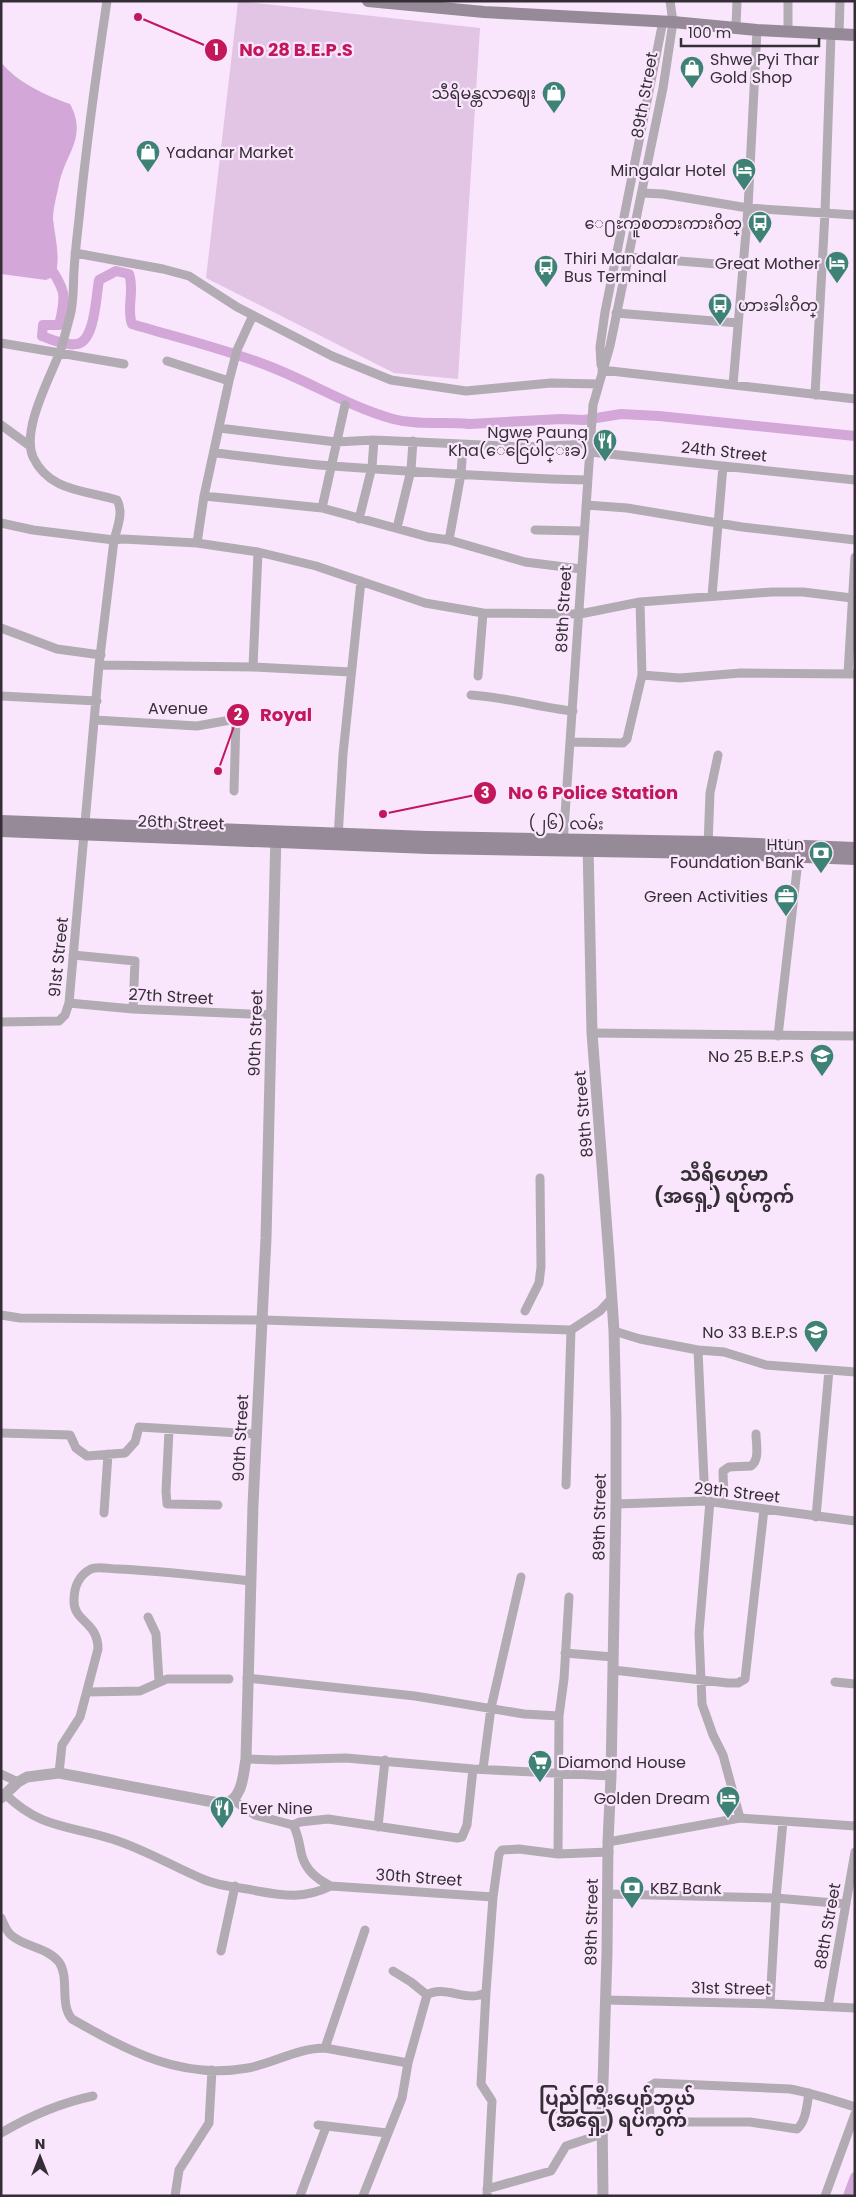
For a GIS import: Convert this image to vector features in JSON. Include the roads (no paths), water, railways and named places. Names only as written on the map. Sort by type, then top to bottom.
[{"type":"main road","points":[[368,1],[484,12],[855,35]]},
{"type":"main road","points":[[1,820],[85,829]]},
{"type":"main road","points":[[1,831],[85,829]]},
{"type":"main road","name":"26th Street","points":[[85,829],[276,837]]},
{"type":"main road","name":"(၂၆) လမ်း","points":[[276,837],[708,847],[799,851],[855,848]]},
{"type":"main road","name":"(၂၆) လမ်း","points":[[799,851],[855,859]]},
{"type":"street","points":[[1,425],[30,446],[35,417],[50,374],[61,350],[72,308],[75,253],[86,145],[107,1]]},
{"type":"street","name":"89th Street","points":[[563,845],[593,405],[610,346],[657,119],[670,1]]},
{"type":"street","points":[[736,27],[737,1]]},
{"type":"street","points":[[788,1],[788,32]]},
{"type":"street","points":[[815,395],[835,35],[840,1]]},
{"type":"street","name":"89th Street","points":[[602,370],[600,347],[605,312],[644,117],[668,22]]},
{"type":"street","points":[[734,384],[748,208],[757,30]]},
{"type":"street","points":[[644,117],[657,119]]},
{"type":"street","points":[[642,193],[663,194],[748,208],[855,215]]},
{"type":"street","points":[[75,253],[163,269],[189,276],[204,288],[332,356],[391,380],[466,391],[551,383],[599,384]]},
{"type":"street","points":[[629,257],[742,266]]},
{"type":"street","points":[[616,313],[738,323]]},
{"type":"street","points":[[197,543],[204,496],[215,453],[236,350],[253,315]]},
{"type":"street","points":[[1,344],[61,350],[124,364]]},
{"type":"street","points":[[167,361],[229,381]]},
{"type":"street","points":[[602,370],[855,399]]},
{"type":"street","points":[[322,508],[345,405]]},
{"type":"street","name":"24th Street","points":[[219,428],[278,437],[336,442],[374,440],[463,445],[590,448],[723,466],[855,480]]},
{"type":"street","points":[[359,519],[372,467],[374,440]]},
{"type":"street","points":[[396,528],[411,470],[413,441]]},
{"type":"street","points":[[449,540],[461,474],[463,445]]},
{"type":"street","name":"91st Street","points":[[1,1022],[59,1021],[69,1003],[101,655],[114,540],[120,514],[120,505],[117,500],[70,488],[53,480],[39,466],[30,446]]},
{"type":"street","points":[[215,453],[331,466],[372,467],[508,479],[587,480]]},
{"type":"street","points":[[712,596],[723,466]]},
{"type":"street","points":[[204,496],[322,508],[428,537],[449,540],[525,562],[581,570]]},
{"type":"street","points":[[586,505],[627,508],[717,523],[855,540]]},
{"type":"street","points":[[1,523],[33,530],[114,540],[197,543],[258,552],[316,566],[425,603],[483,613],[580,614],[640,602],[712,596],[853,592]]},
{"type":"street","points":[[535,530],[584,531]]},
{"type":"street","points":[[253,667],[258,552]]},
{"type":"street","points":[[642,676],[680,678],[741,673],[851,674],[855,557]]},
{"type":"street","points":[[338,838],[343,754],[361,581]]},
{"type":"street","points":[[571,742],[626,741],[642,676],[640,602]]},
{"type":"street","points":[[478,676],[483,613]]},
{"type":"street","points":[[1,628],[57,649],[101,655]]},
{"type":"street","points":[[100,666],[253,667],[351,672]]},
{"type":"street","points":[[471,695],[514,699],[544,707],[573,711]]},
{"type":"street","points":[[1,696],[97,701]]},
{"type":"street","name":"Avenue","points":[[95,720],[197,726],[236,719],[234,792]]},
{"type":"street","points":[[708,847],[710,794],[718,755]]},
{"type":"street","name":"90th Street","points":[[233,1800],[240,1788],[246,1759],[247,1678],[263,1320],[276,837]]},
{"type":"street","name":"89th Street","points":[[588,845],[592,1032],[604,1174],[614,1331],[616,1504],[602,2134],[603,2196]]},
{"type":"street","points":[[778,1036],[799,851]]},
{"type":"street","points":[[73,956],[134,961],[133,1009]]},
{"type":"street","name":"27th Street","points":[[69,1003],[133,1009],[272,1015]]},
{"type":"street","points":[[592,1032],[855,1036]]},
{"type":"street","points":[[525,1311],[538,1283],[541,1267],[540,1178]]},
{"type":"street","points":[[1,1315],[20,1318],[263,1320],[571,1330],[592,1317],[612,1298]]},
{"type":"street","points":[[566,1485],[571,1330]]},
{"type":"street","points":[[614,1331],[626,1336],[698,1350],[724,1352],[766,1365],[855,1372]]},
{"type":"street","points":[[698,1350],[708,1501],[699,1632],[702,1704],[713,1735],[723,1755],[740,1818]]},
{"type":"street","points":[[816,1516],[828,1370]]},
{"type":"street","points":[[1,1433],[70,1435],[76,1448],[87,1456],[125,1453],[135,1442],[140,1427],[257,1434]]},
{"type":"street","points":[[169,1430],[167,1504],[218,1505]]},
{"type":"street","points":[[724,1504],[723,1471],[729,1467],[752,1466],[755,1464],[756,1434]]},
{"type":"street","points":[[104,1513],[108,1454]]},
{"type":"street","name":"29th Street","points":[[616,1504],[708,1501],[855,1521]]},
{"type":"street","points":[[613,1670],[700,1680],[738,1683],[742,1681],[746,1675],[764,1509]]},
{"type":"street","points":[[59,1773],[62,1745],[80,1717],[98,1649],[98,1640],[94,1630],[79,1616],[73,1601],[78,1578],[92,1568],[167,1571],[251,1580]]},
{"type":"street","points":[[331,1886],[311,1895],[298,1896],[225,1886],[206,1880],[111,1838],[46,1822],[28,1813],[3,1796],[18,1782],[37,1774],[59,1773],[224,1804],[233,1800],[255,1816],[293,1825],[300,1822],[328,1819],[462,1837],[467,1825],[521,1577]]},
{"type":"street","points":[[558,1854],[559,1716],[569,1597]]},
{"type":"street","points":[[148,1617],[156,1634],[159,1681]]},
{"type":"street","points":[[565,1653],[613,1657]]},
{"type":"street","points":[[247,1678],[415,1696],[524,1714],[559,1716]]},
{"type":"street","points":[[88,1692],[140,1691],[167,1679],[229,1679]]},
{"type":"street","points":[[835,1682],[855,1684]]},
{"type":"street","points":[[246,1759],[346,1758],[478,1769],[611,1776]]},
{"type":"street","points":[[378,1826],[385,1760]]},
{"type":"street","points":[[1,1774],[18,1782]]},
{"type":"street","points":[[602,2134],[566,2146],[551,2171],[487,2192],[492,2101],[481,2084],[493,1897],[498,1861],[502,1850],[519,1849],[558,1854],[608,1847],[740,1818],[855,1826]]},
{"type":"street","points":[[770,2004],[776,1898],[783,1821]]},
{"type":"street","points":[[293,1825],[300,1842],[302,1857],[316,1879],[331,1886]]},
{"type":"street","name":"88th Street","points":[[828,2006],[855,1852]]},
{"type":"street","points":[[221,1951],[235,1886]]},
{"type":"street","name":"30th Street","points":[[331,1886],[493,1897]]},
{"type":"street","points":[[607,1894],[776,1898],[846,1904]]},
{"type":"street","points":[[1,1918],[10,1934],[58,1961],[62,1968],[68,2012],[72,2019],[144,2057],[161,2063],[212,2070],[249,2068],[297,2053],[325,2048],[408,2064]]},
{"type":"street","points":[[325,2048],[365,1930]]},
{"type":"street","points":[[393,1971],[427,1995]]},
{"type":"street","points":[[427,1995],[439,1992],[478,1996],[486,1992]]},
{"type":"street","points":[[364,2196],[402,2098],[408,2064],[427,1995]]},
{"type":"street","name":"31st Street","points":[[606,2000],[855,2008]]},
{"type":"street","points":[[174,2196],[179,2170],[208,2123],[212,2070]]},
{"type":"street","points":[[809,2093],[804,2117],[797,2129],[750,2122],[665,2122],[650,2120],[649,2093],[650,2086],[655,2083],[790,2089],[809,2093],[855,2107]]},
{"type":"street","points":[[1,2133],[32,2116],[56,2106],[92,2096]]},
{"type":"street","points":[[825,2196],[855,2114]]},
{"type":"street","points":[[300,2196],[322,2126],[387,2133]]},
{"type":"waterway","points":[[48,264],[58,280],[64,299],[59,325],[43,325],[42,336],[68,344],[77,344],[83,341],[88,335],[94,317],[99,280],[116,271],[129,274],[131,280],[130,318],[132,324],[254,361],[286,373],[362,408],[393,419],[422,423],[469,424],[561,419],[584,420],[621,414],[659,416],[855,436]]},
{"type":"waterway","points":[[848,2196],[855,2177]]},
{"type":"place","name":"No 28 B.E.P.S","points":[[138,17]]},
{"type":"place","name":"Shwe Pyi Thar Gold Shop","points":[[692,89]]},
{"type":"place","name":"သီရိမန္တလာဈေး","points":[[554,114]]},
{"type":"place","name":"Yadanar Market","points":[[148,173]]},
{"type":"place","name":"Mingalar Hotel","points":[[744,191]]},
{"type":"place","name":"ေ႐ႊကူစတားကားဂိတ္","points":[[760,244]]},
{"type":"place","name":"Great Mother","points":[[837,284]]},
{"type":"place","name":"Thiri Mandalar Bus Terminal","points":[[546,288]]},
{"type":"place","name":"ဟားခါးဂိတ္","points":[[720,326]]},
{"type":"place","name":"Ngwe Paung Kha(ေငြေပါင္းခ)","points":[[605,462]]},
{"type":"place","name":"Royal","points":[[218,771]]},
{"type":"place","name":"No 6 Police Station","points":[[383,814]]},
{"type":"place","name":"Htun Foundation Bank","points":[[821,874]]},
{"type":"place","name":"Green Activities","points":[[786,917]]},
{"type":"place","name":"No 25 B.E.P.S","points":[[822,1077]]},
{"type":"place","name":"No 33 B.E.P.S","points":[[816,1353]]},
{"type":"place","name":"Diamond House","points":[[540,1783]]},
{"type":"place","name":"Golden Dream","points":[[728,1819]]},
{"type":"place","name":"Ever Nine","points":[[222,1829]]},
{"type":"place","name":"KBZ Bank","points":[[632,1909]]},
{"type":"district","name":"သီရိဟေမာ (အရှေ့) ရပ်ကွက်","points":[[724,1185]]},
{"type":"district","name":"ပြည်ကြီးပျော်ဘွယ် (အရှေ့) ရပ်ကွက်","points":[[617,2109]]}]
